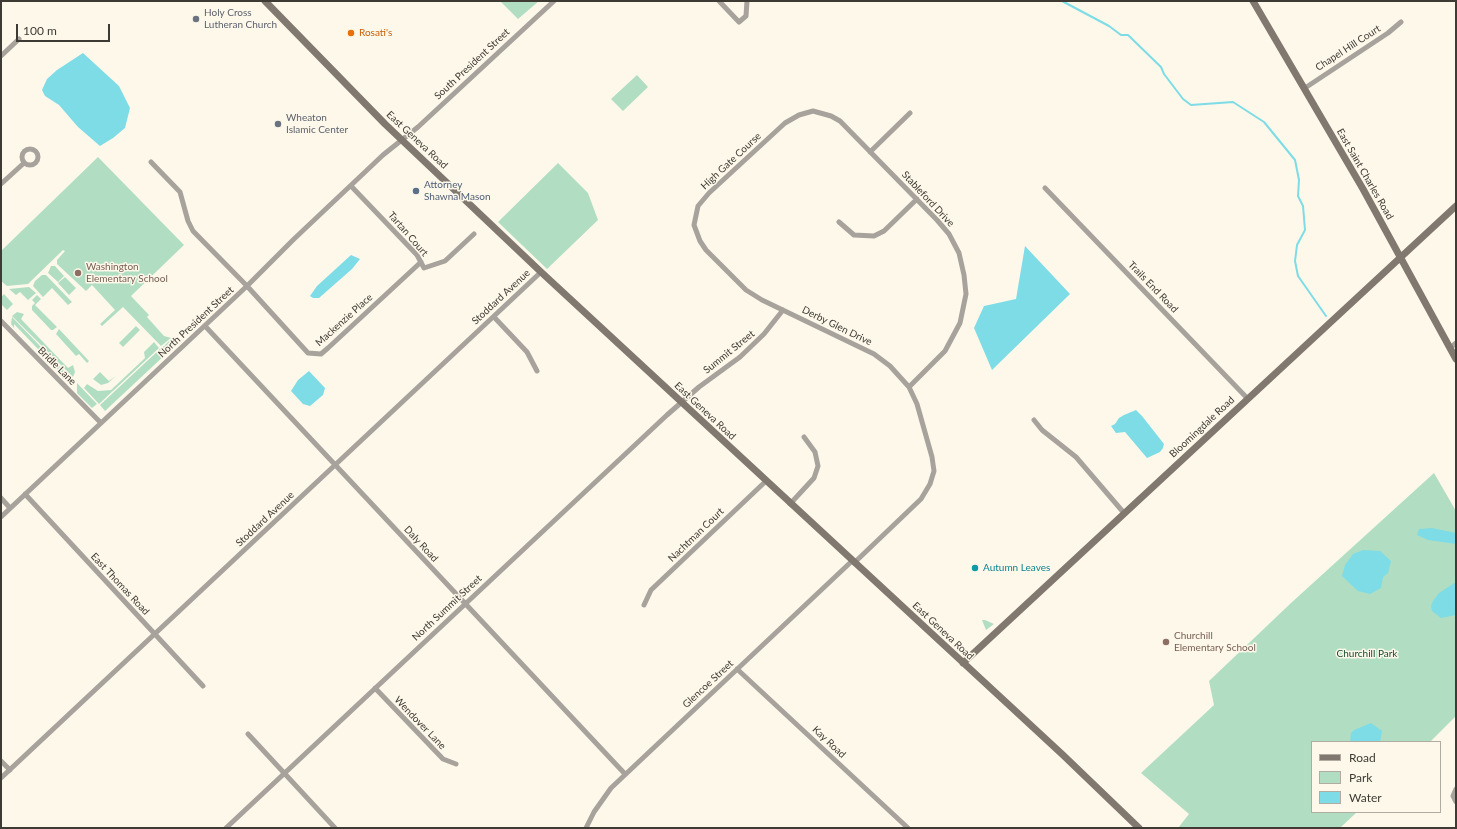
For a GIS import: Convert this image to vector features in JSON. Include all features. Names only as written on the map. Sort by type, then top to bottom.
[{"type":"main road","name":"East Geneva Road","points":[[264,1],[385,124],[541,272],[1140,828]]},
{"type":"main road","name":"East Saint Charles Road","points":[[1253,1],[1305,88],[1453,346],[1456,359]]},
{"type":"main road","name":"Bloomingdale Road","points":[[963,663],[1456,206]]},
{"type":"street","name":"South President Street","points":[[402,140],[554,1]]},
{"type":"street","points":[[719,1],[739,22],[746,16],[747,1]]},
{"type":"street","name":"Chapel Hill Court","points":[[1305,88],[1388,33],[1401,22]]},
{"type":"street","points":[[1,56],[19,39]]},
{"type":"street","name":"Stableford Drive","points":[[793,118],[814,111],[831,116],[844,125],[943,226],[954,243],[962,264],[966,294],[960,323],[950,344],[939,359],[909,387]]},
{"type":"street","points":[[870,152],[910,113]]},
{"type":"street","name":"High Gate Course","points":[[694,225],[698,206],[709,193],[793,118]]},
{"type":"street","name":"North President Street","points":[[1,517],[100,422],[205,326],[350,186],[402,140]]},
{"type":"street","points":[[1,184],[24,162]]},
{"type":"street","name":"Mackenzie Place","points":[[151,162],[180,192],[188,221],[193,231],[247,286],[308,353],[321,354],[421,262]]},
{"type":"street","name":"Tartan Court","points":[[350,186],[417,255],[424,268],[445,261],[474,234]]},
{"type":"street","name":"Trails End Road","points":[[1046,188],[1248,399]]},
{"type":"street","points":[[840,222],[854,235],[874,236],[884,230],[917,199]]},
{"type":"street","name":"Derby Glen Drive","points":[[694,225],[700,241],[706,250],[740,285],[754,296],[874,354],[890,366],[909,387],[920,415],[931,452],[934,471]]},
{"type":"street","name":"Stoddard Avenue","points":[[1,778],[541,272]]},
{"type":"street","name":"Summit Street","points":[[681,402],[745,352],[764,334],[783,310]]},
{"type":"street","points":[[494,316],[527,352],[537,371]]},
{"type":"street","name":"Bridle Lane","points":[[1,322],[100,422]]},
{"type":"street","name":"Daly Road","points":[[205,326],[625,774]]},
{"type":"street","name":"North Summit Street","points":[[226,828],[681,402]]},
{"type":"street","points":[[1034,420],[1042,430],[1076,457],[1124,513]]},
{"type":"street","points":[[790,504],[814,478],[818,466],[815,452],[804,438]]},
{"type":"street","name":"Glencoe Street","points":[[586,828],[599,802],[625,774],[921,499],[928,489],[934,471]]},
{"type":"street","name":"Nachtman Court","points":[[644,606],[651,590],[766,480]]},
{"type":"street","name":"East Thomas Road","points":[[25,494],[154,635],[203,686]]},
{"type":"street","points":[[1,498],[10,508]]},
{"type":"street","name":"Kay Road","points":[[737,669],[908,828]]},
{"type":"street","name":"Wendover Lane","points":[[375,688],[443,760],[456,764]]},
{"type":"street","points":[[248,734],[335,828]]},
{"type":"street","points":[[1,761],[10,770]]},
{"type":"street","points":[[1456,789],[1453,796],[1456,802]]},
{"type":"green space","points":[[500,1],[539,1],[518,19]]},
{"type":"green space","points":[[637,75],[648,87],[623,111],[611,99]]},
{"type":"green space","points":[[98,157],[184,245],[131,296],[149,315],[147,317],[164,336],[171,338],[161,346],[123,307],[102,326],[100,324],[115,310],[92,285],[86,291],[57,264],[57,260],[65,251],[63,250],[28,284],[7,286],[1,281],[1,251]]},
{"type":"green space","points":[[558,163],[588,193],[598,220],[547,269],[498,222]]},
{"type":"green space","points":[[51,266],[55,266],[64,276],[58,282],[48,273]]},
{"type":"green space","points":[[42,275],[46,275],[72,302],[68,305],[52,288],[43,297],[33,286],[35,281]]},
{"type":"green space","points":[[65,277],[76,288],[69,295],[58,283]]},
{"type":"green space","points":[[29,287],[36,293],[28,300],[20,292],[16,295],[9,289]]},
{"type":"green space","points":[[4,294],[13,304],[7,310],[1,304],[1,297]]},
{"type":"green space","points":[[37,295],[41,299],[35,305],[57,327],[53,330],[51,330],[32,310],[32,306],[35,303],[32,300]]},
{"type":"green space","points":[[17,312],[24,314],[21,319],[68,368],[73,365],[75,372],[73,377],[12,316]]},
{"type":"green space","points":[[12,317],[71,378],[63,379],[60,372],[14,324],[14,328],[11,324]]},
{"type":"green space","points":[[136,326],[140,330],[123,347],[119,343]]},
{"type":"green space","points":[[59,329],[89,361],[87,363],[79,354],[76,356],[56,334]]},
{"type":"green space","points":[[172,338],[176,345],[167,353],[162,348]]},
{"type":"green space","points":[[154,342],[159,348],[99,404],[84,388],[87,384],[98,391],[111,390],[145,358],[144,352]]},
{"type":"green space","points":[[161,348],[166,354],[105,411],[100,405]]},
{"type":"green space","points":[[100,372],[109,381],[116,376],[108,383],[101,385],[93,379]]},
{"type":"green space","points":[[77,383],[97,404],[92,408],[77,393]]},
{"type":"green space","name":"Churchill Park","points":[[1434,473],[1456,511],[1456,716],[1431,741],[1311,741],[1311,813],[1356,813],[1340,828],[1178,828],[1189,814],[1141,773],[1214,705],[1209,681],[1291,603]]},
{"type":"green space","points":[[982,620],[985,620],[994,624],[986,630]]},
{"type":"water","points":[[83,53],[119,86],[130,108],[125,128],[100,146],[78,127],[59,105],[45,96],[42,90],[47,79],[57,70]]},
{"type":"water","points":[[1025,246],[1070,294],[992,370],[974,328],[984,306],[1016,299]]},
{"type":"water","points":[[351,255],[360,259],[352,269],[319,298],[313,298],[310,296],[317,286]]},
{"type":"water","points":[[309,371],[325,388],[323,395],[310,406],[303,404],[291,391],[298,380]]},
{"type":"water","points":[[1136,410],[1164,444],[1160,452],[1147,458],[1125,432],[1116,433],[1111,426],[1115,424],[1119,418]]},
{"type":"water","points":[[1432,528],[1456,533],[1456,544],[1428,540],[1417,535],[1419,529]]},
{"type":"water","points":[[1363,550],[1380,551],[1391,561],[1388,573],[1383,577],[1381,588],[1370,594],[1358,591],[1342,576],[1345,565],[1353,554]]},
{"type":"water","points":[[1456,582],[1456,615],[1441,618],[1432,611],[1431,606],[1433,601],[1439,593]]},
{"type":"water","points":[[1371,723],[1382,731],[1380,741],[1350,741],[1351,733],[1354,730]]},
{"type":"waterway","points":[[1062,1],[1109,26],[1121,35],[1128,35],[1161,67],[1164,74],[1183,99],[1191,105],[1233,102],[1264,122],[1295,160],[1299,180],[1298,196],[1303,206],[1305,230],[1297,245],[1295,261],[1298,276],[1326,316]]},
{"type":"place","name":"Holy Cross Lutheran Church","points":[[196,19]]},
{"type":"place","name":"Rosati's","points":[[351,33]]},
{"type":"place","name":"Wheaton Islamic Center","points":[[278,124]]},
{"type":"place","name":"Attorney Shawna Mason","points":[[416,191]]},
{"type":"place","name":"Washington Elementary School","points":[[78,273]]},
{"type":"place","name":"Autumn Leaves","points":[[975,568]]},
{"type":"place","name":"Churchill Elementary School","points":[[1166,642]]}]
